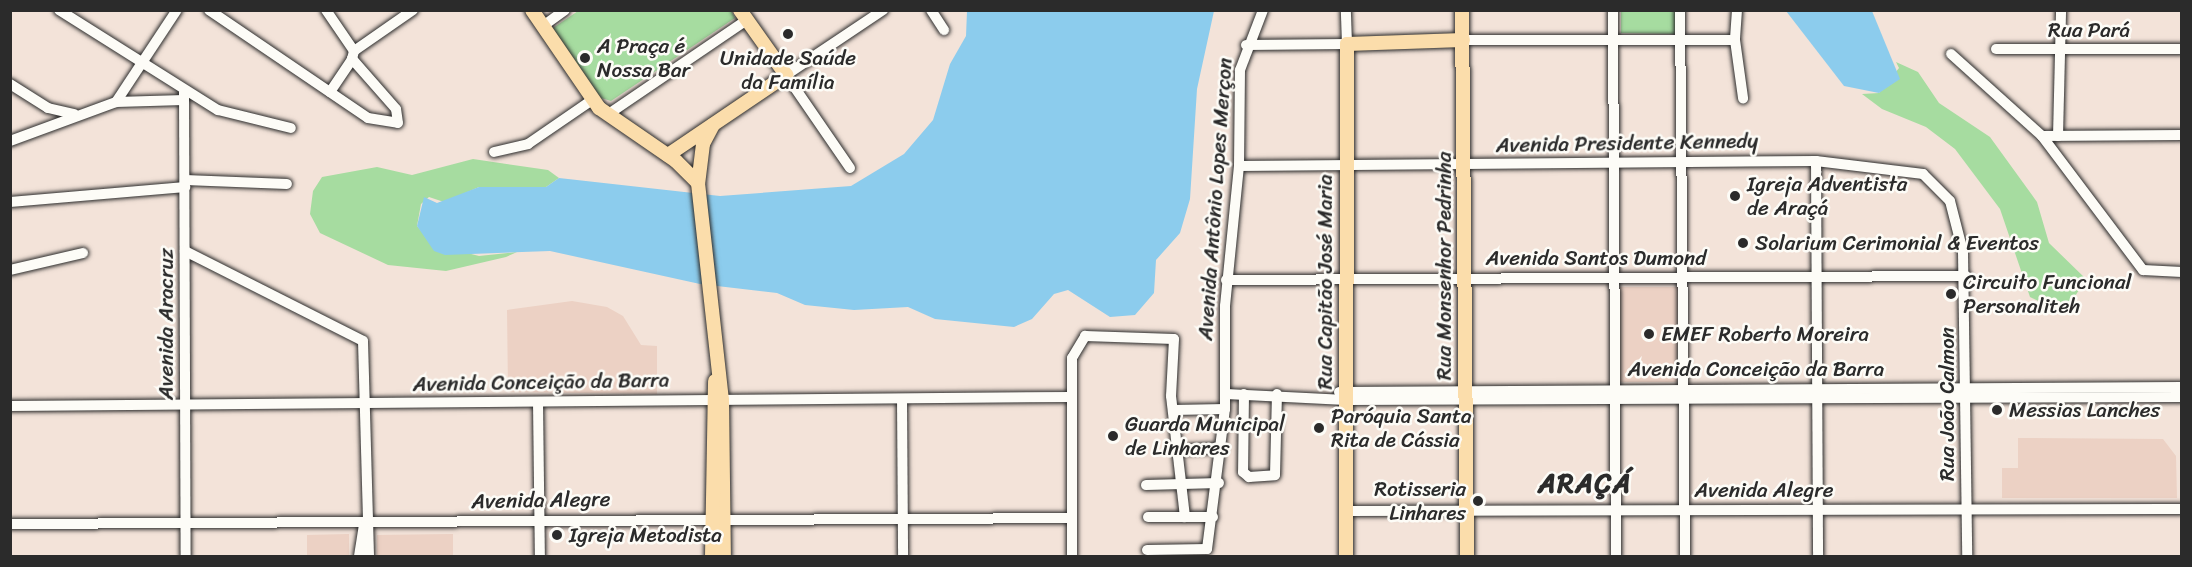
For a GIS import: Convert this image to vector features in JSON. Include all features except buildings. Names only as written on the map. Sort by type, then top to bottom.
[{"type":"main road","points":[[532,10],[592,100],[607,115],[668,155],[698,186]]},
{"type":"main road","name":"Rua Monsenhor Pedrinha","points":[[1462,10],[1467,556]]},
{"type":"main road","points":[[668,155],[786,75],[744,15]]},
{"type":"main road","points":[[1347,44],[1463,40]]},
{"type":"main road","name":"Rua Capitão José Maria","points":[[1346,556],[1342,395],[1346,279],[1347,44]]},
{"type":"main road","points":[[713,125],[703,144],[698,186],[714,326],[718,518],[724,556]]},
{"type":"main road","points":[[712,556],[718,518]]},
{"type":"street","points":[[59,10],[184,96],[233,116],[291,128]]},
{"type":"street","points":[[116,102],[177,10]]},
{"type":"street","points":[[209,10],[383,125],[400,120],[353,55],[326,10]]},
{"type":"street","points":[[330,92],[353,55],[413,10]]},
{"type":"street","points":[[543,26],[565,10]]},
{"type":"street","points":[[850,168],[786,75],[883,10]]},
{"type":"street","points":[[931,10],[944,30]]},
{"type":"street","name":"Avenida Antônio Lopes Merçon","points":[[1147,550],[1206,550],[1219,483],[1225,409],[1226,279],[1239,166],[1237,96],[1246,45],[1263,10]]},
{"type":"street","points":[[1246,45],[1347,44],[1346,10]]},
{"type":"street","points":[[1613,10],[1616,556]]},
{"type":"street","points":[[1680,10],[1685,556]]},
{"type":"street","points":[[1737,10],[1735,40],[1743,98]]},
{"type":"street","points":[[2058,136],[2061,10]]},
{"type":"street","points":[[607,115],[744,15]]},
{"type":"street","points":[[1463,40],[1735,40]]},
{"type":"street","name":"Rua Pará","points":[[1996,49],[2181,50]]},
{"type":"street","points":[[1951,54],[2042,136],[2139,265],[2150,272],[2181,272]]},
{"type":"street","points":[[10,84],[48,108],[74,114]]},
{"type":"street","points":[[10,141],[74,114],[116,102],[184,96]]},
{"type":"street","name":"Avenida Aracruz","points":[[184,96],[186,556]]},
{"type":"street","points":[[494,152],[528,144],[592,100]]},
{"type":"street","points":[[2042,136],[2181,135]]},
{"type":"street","points":[[1816,161],[1818,556]]},
{"type":"street","name":"Avenida Presidente Kennedy","points":[[1239,166],[1816,161],[1923,174],[1950,201],[1963,252]]},
{"type":"street","points":[[10,202],[185,183],[287,184]]},
{"type":"street","points":[[185,251],[363,341],[364,524],[369,556]]},
{"type":"street","name":"Rua João Calmon","points":[[1963,252],[1966,276],[1967,556]]},
{"type":"street","points":[[10,270],[83,254]]},
{"type":"street","name":"Avenida Santos Dumond","points":[[1226,279],[1966,276]]},
{"type":"street","points":[[1072,556],[1072,358],[1078,341],[1092,334],[1172,338],[1173,410],[1177,450],[1184,483],[1185,517]]},
{"type":"street","name":"Avenida Conceição da Barra","points":[[1226,394],[1966,392],[2181,387]]},
{"type":"street","name":"Avenida Conceição da Barra","points":[[1966,392],[2181,397]]},
{"type":"street","points":[[1244,394],[1244,474],[1272,477],[1277,394]]},
{"type":"street","name":"Avenida Conceição da Barra","points":[[10,406],[1072,397]]},
{"type":"street","points":[[902,399],[903,556]]},
{"type":"street","points":[[538,402],[540,556]]},
{"type":"street","points":[[1173,410],[1225,409]]},
{"type":"street","points":[[1177,450],[1222,448]]},
{"type":"street","points":[[1146,485],[1219,483]]},
{"type":"street","name":"Avenida Alegre","points":[[1346,511],[2181,509]]},
{"type":"street","points":[[1148,518],[1213,517]]},
{"type":"street","name":"Avenida Alegre","points":[[10,524],[186,522],[364,524],[539,519],[1072,518]]},
{"type":"street","points":[[358,556],[364,524]]},
{"type":"shaded area","name":"EMEF Roberto Moreira","points":[[1620,287],[1678,287],[1677,382],[1620,382]]},
{"type":"shaded area","points":[[572,301],[607,307],[623,316],[641,345],[657,346],[657,394],[508,392],[507,310]]},
{"type":"shaded area","points":[[2018,438],[2163,439],[2176,456],[2177,498],[2002,498],[2002,468],[2018,468]]},
{"type":"shaded area","points":[[349,534],[349,556],[307,556],[307,535]]},
{"type":"shaded area","points":[[453,534],[453,556],[377,556],[377,535]]},
{"type":"green space","points":[[731,10],[735,18],[611,101],[601,98],[553,28],[578,11]]},
{"type":"green space","points":[[1621,11],[1675,11],[1675,34],[1621,33]]},
{"type":"green space","points":[[1896,62],[1918,72],[1939,103],[1990,137],[2037,202],[2049,243],[2086,279],[2070,304],[2049,306],[2030,297],[2000,209],[1955,149],[1926,127],[1882,109],[1862,94],[1879,93],[1899,68]]},
{"type":"green space","points":[[473,159],[548,170],[559,178],[546,187],[479,187],[444,202],[429,197],[421,204],[417,226],[432,244],[479,256],[517,252],[506,257],[446,271],[388,265],[320,233],[310,214],[313,191],[322,177],[377,167],[412,175]]},
{"type":"water","points":[[967,11],[1214,11],[1197,89],[1190,199],[1180,233],[1156,260],[1154,293],[1135,315],[1110,317],[1068,290],[1054,294],[1032,319],[1014,327],[935,319],[908,307],[854,310],[805,305],[777,293],[700,284],[550,251],[445,255],[434,251],[417,226],[424,197],[437,203],[479,187],[546,187],[559,178],[720,196],[851,186],[904,154],[933,120],[950,64],[966,36]]},
{"type":"water","points":[[1786,11],[1872,11],[1900,79],[1879,93],[1844,86]]},
{"type":"place","name":"Unidade Saúde da Família","points":[[788,34]]},
{"type":"place","name":"A Praça é Nossa Bar","points":[[585,58]]},
{"type":"place","name":"Igreja Adventista de Araçá","points":[[1735,196]]},
{"type":"place","name":"Solarium Cerimonial & Eventos","points":[[1743,243]]},
{"type":"place","name":"Circuito Funcional Personaliteh","points":[[1951,294]]},
{"type":"place","name":"EMEF Roberto Moreira","points":[[1649,334]]},
{"type":"place","name":"Messias Lanches","points":[[1997,410]]},
{"type":"place","name":"Paróquia Santa Rita de Cássia","points":[[1319,428]]},
{"type":"place","name":"Guarda Municipal de Linhares","points":[[1113,436]]},
{"type":"place","name":"Rotisseria Linhares","points":[[1478,501]]},
{"type":"place","name":"Igreja Metodista","points":[[557,535]]},
{"type":"district","name":"ARAÇÁ","points":[[1585,484]]}]
